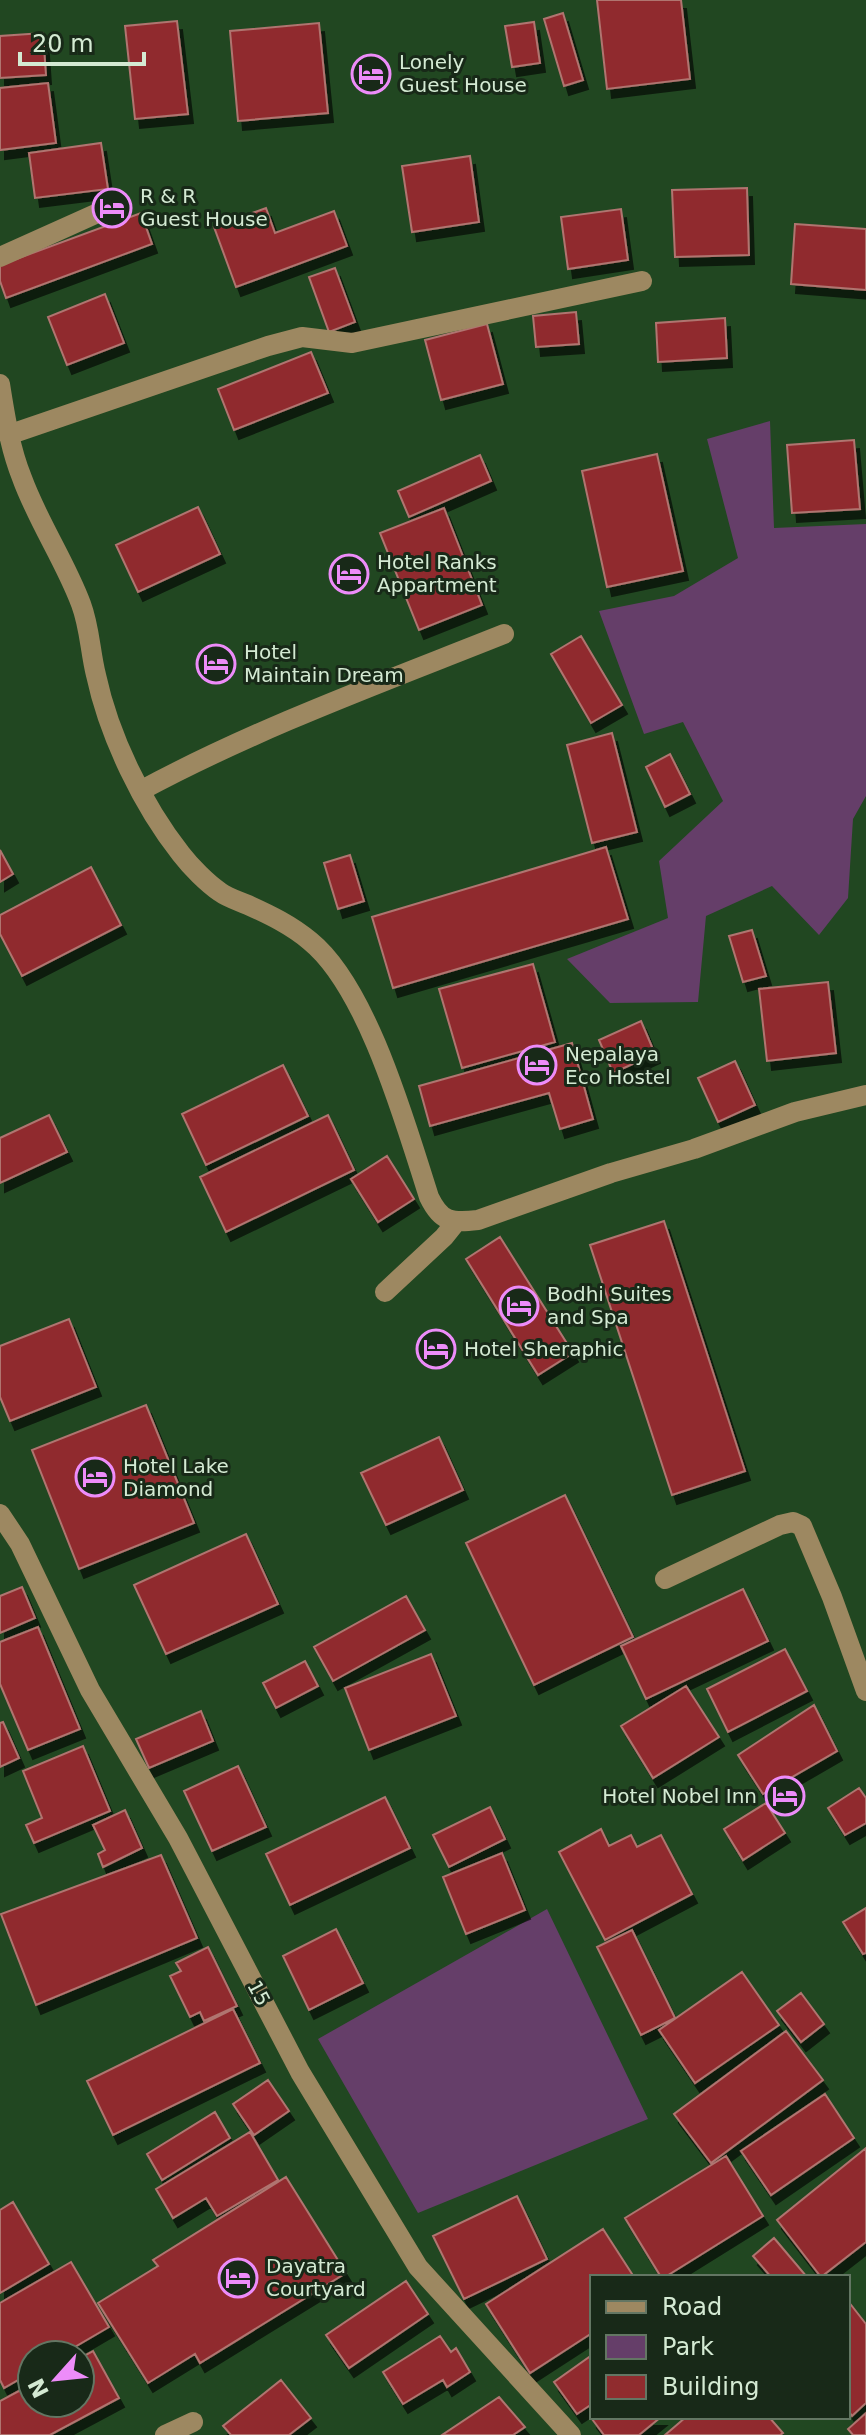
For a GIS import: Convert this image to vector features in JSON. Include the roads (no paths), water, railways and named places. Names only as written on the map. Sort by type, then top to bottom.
[{"type":"street","points":[[0,257],[111,207]]},
{"type":"street","points":[[8,435],[302,337],[352,343],[642,281]]},
{"type":"street","points":[[0,384],[8,435],[22,480],[57,549],[89,627],[95,674],[108,716],[140,791],[183,857],[221,893],[283,920],[313,943],[338,974],[359,1008],[393,1087],[429,1197],[435,1210],[443,1217],[456,1222],[478,1220],[583,1182],[694,1149],[795,1112],[866,1095]]},
{"type":"street","points":[[140,791],[205,757],[294,717],[504,634]]},
{"type":"street","points":[[385,1292],[456,1222]]},
{"type":"street","name":"15","points":[[0,1514],[20,1544],[90,1690],[178,1838],[300,2072],[418,2267],[571,2435]]},
{"type":"street","points":[[665,1579],[780,1525],[793,1522],[802,1526],[866,1691]]},
{"type":"street","points":[[165,2435],[193,2422]]},
{"type":"place","name":"Lonely Guest House","points":[[371,74]]},
{"type":"place","name":"R & R Guest House","points":[[112,208]]},
{"type":"place","name":"Hotel Ranks Appartment","points":[[349,574]]},
{"type":"place","name":"Hotel Maintain Dream","points":[[216,664]]},
{"type":"place","name":"Nepalaya Eco Hostel","points":[[537,1065]]},
{"type":"place","name":"Bodhi Suites and Spa","points":[[519,1306]]},
{"type":"place","name":"Hotel Sheraphic","points":[[436,1349]]},
{"type":"place","name":"Hotel Lake Diamond","points":[[95,1477]]},
{"type":"place","name":"Hotel Nobel Inn","points":[[785,1796]]},
{"type":"place","name":"Dayatra Courtyard","points":[[238,2278]]}]
